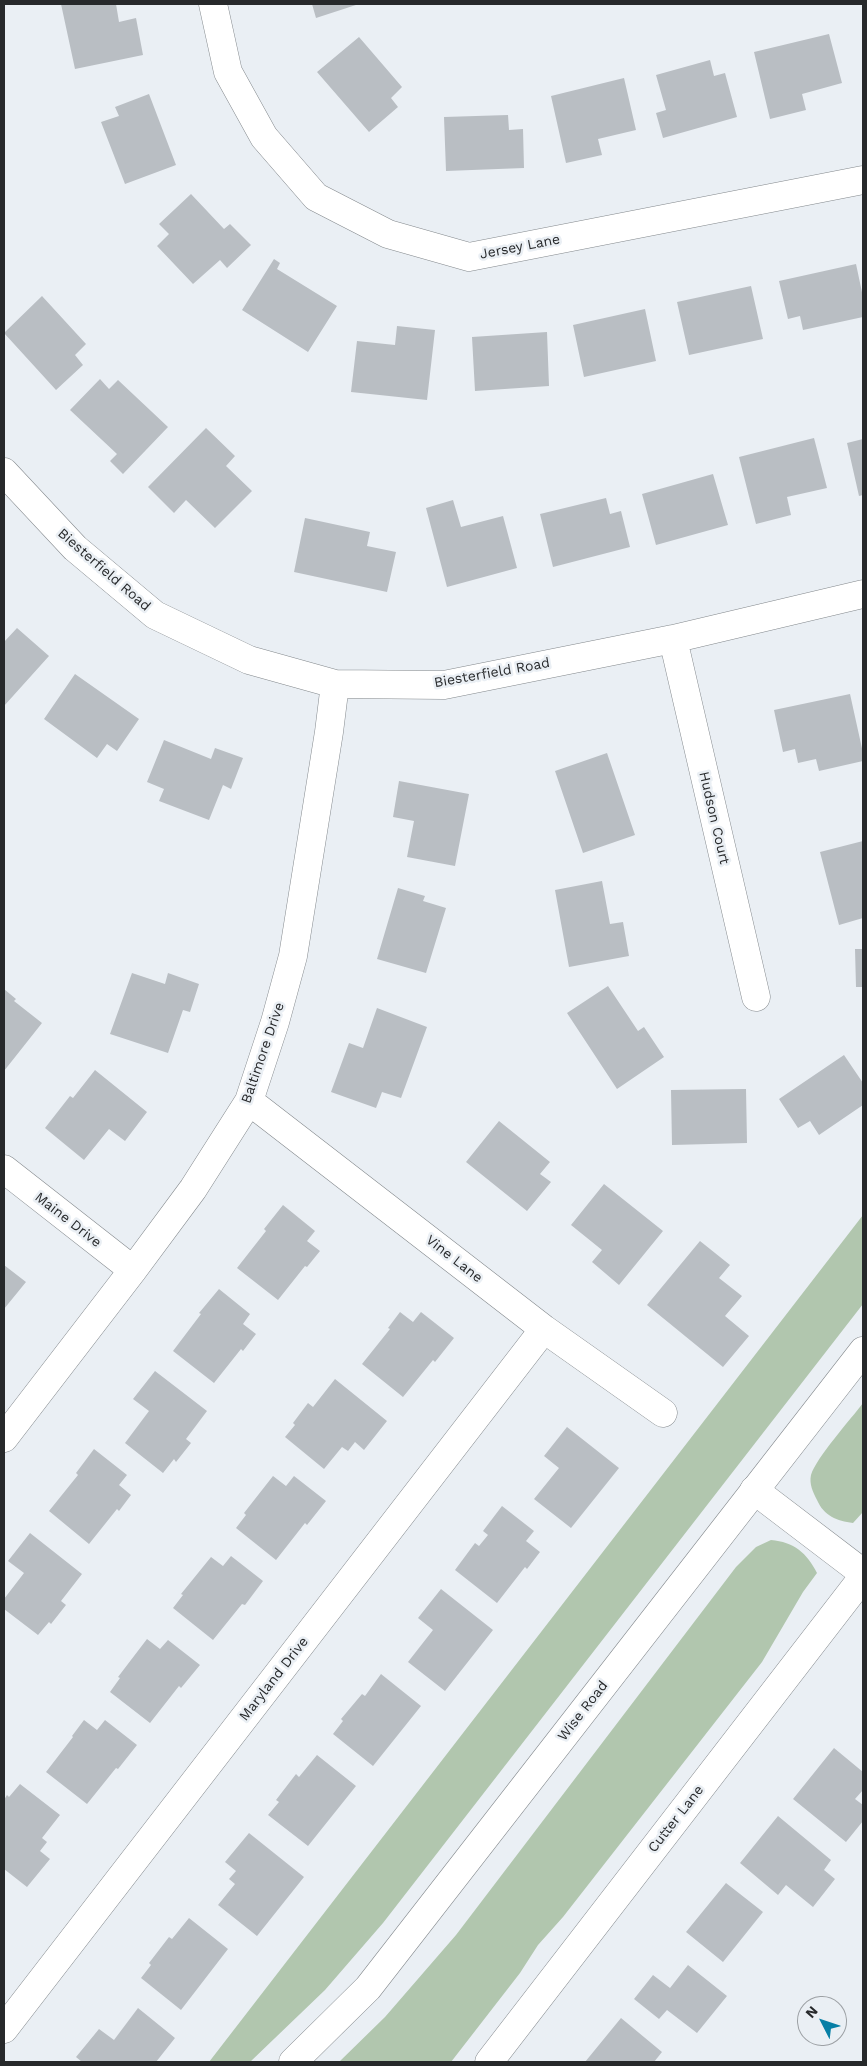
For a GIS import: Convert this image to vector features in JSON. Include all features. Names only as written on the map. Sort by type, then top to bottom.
[{"type":"street","name":"Jersey Lane","points":[[213,4],[228,72],[264,137],[316,197],[388,234],[469,257],[863,180]]},
{"type":"street","name":"Biesterfield Road","points":[[4,472],[75,548],[155,615],[249,660],[335,684],[444,685],[673,638],[863,594]]},
{"type":"street","name":"Hudson Court","points":[[673,638],[756,996]]},
{"type":"street","name":"Baltimore Drive","points":[[4,1438],[193,1189],[249,1101],[275,1022],[293,956],[330,732],[335,684]]},
{"type":"street","name":"Vine Lane","points":[[249,1101],[544,1329],[663,1413]]},
{"type":"street","name":"Maine Drive","points":[[4,1169],[133,1270]]},
{"type":"street","name":"Maryland Drive","points":[[4,2030],[544,1329]]},
{"type":"street","name":"Wise Road","points":[[293,2062],[368,1988],[863,1351]]},
{"type":"street","points":[[754,1490],[863,1575]]},
{"type":"street","name":"Cutter Lane","points":[[489,2062],[863,1575]]},
{"type":"green space","points":[[863,1215],[863,1304],[383,1923],[325,1990],[250,2062],[209,2062]]},
{"type":"green space","points":[[863,1403],[863,1512],[853,1523],[836,1519],[823,1510],[813,1491],[811,1475],[834,1439]]},
{"type":"green space","points":[[771,1540],[786,1543],[799,1550],[809,1560],[817,1573],[803,1592],[762,1662],[563,1917],[538,1945],[520,1973],[451,2062],[339,2062],[385,2017],[456,1935],[736,1567],[756,1547]]},
{"type":"building","points":[[61,4],[116,4],[119,22],[136,18],[143,55],[75,69]]},
{"type":"building","points":[[312,4],[359,4],[316,18]]},
{"type":"building","points":[[829,34],[842,83],[802,94],[806,110],[770,119],[754,52]]},
{"type":"building","points":[[359,37],[402,87],[391,98],[398,107],[369,132],[317,72]]},
{"type":"building","points":[[710,60],[714,76],[725,73],[737,117],[663,138],[656,113],[666,110],[656,75]]},
{"type":"building","points":[[624,78],[636,130],[598,139],[602,155],[566,163],[551,96]]},
{"type":"building","points":[[149,94],[176,165],[125,184],[101,122],[119,116],[115,107]]},
{"type":"building","points":[[508,115],[509,130],[523,129],[524,168],[446,171],[444,117]]},
{"type":"building","points":[[191,194],[224,229],[230,224],[251,245],[227,268],[220,260],[193,284],[157,246],[169,234],[159,224]]},
{"type":"building","points":[[274,259],[280,263],[277,269],[337,306],[308,352],[242,310]]},
{"type":"building","points":[[856,264],[863,297],[863,317],[803,330],[800,316],[788,319],[779,281]]},
{"type":"building","points":[[751,286],[763,339],[689,355],[677,302]]},
{"type":"building","points":[[42,296],[86,344],[75,355],[83,365],[56,390],[4,333]]},
{"type":"building","points":[[645,309],[656,361],[584,377],[573,325]]},
{"type":"building","points":[[397,326],[435,330],[427,400],[351,392],[357,341],[395,345]]},
{"type":"building","points":[[547,332],[549,386],[475,391],[472,337]]},
{"type":"building","points":[[100,379],[109,389],[118,380],[168,427],[123,474],[110,461],[117,454],[70,410]]},
{"type":"building","points":[[206,428],[235,456],[226,466],[252,491],[215,528],[186,500],[174,513],[148,487]]},
{"type":"building","points":[[814,438],[827,488],[787,497],[791,515],[756,524],[739,457]]},
{"type":"building","points":[[863,439],[863,495],[859,496],[847,443]]},
{"type":"building","points":[[713,474],[728,525],[656,545],[642,494]]},
{"type":"building","points":[[606,498],[610,514],[621,511],[630,547],[553,567],[540,514]]},
{"type":"building","points":[[453,500],[461,527],[503,516],[517,568],[447,587],[426,508]]},
{"type":"building","points":[[305,518],[370,532],[367,546],[396,552],[387,592],[294,572]]},
{"type":"building","points":[[17,628],[49,656],[4,706],[4,642]]},
{"type":"building","points":[[75,674],[139,719],[117,751],[107,744],[97,758],[44,719]]},
{"type":"building","points":[[850,694],[863,753],[863,761],[819,771],[816,759],[798,763],[795,749],[783,752],[774,710]]},
{"type":"building","points":[[164,740],[211,759],[215,748],[243,758],[231,789],[223,785],[209,820],[159,801],[164,789],[147,782]]},
{"type":"building","points":[[607,753],[635,835],[583,853],[555,771]]},
{"type":"building","points":[[399,781],[469,794],[455,866],[407,857],[414,821],[393,817]]},
{"type":"building","points":[[863,841],[863,918],[839,925],[820,852]]},
{"type":"building","points":[[602,881],[610,924],[623,922],[629,956],[569,967],[555,890]]},
{"type":"building","points":[[398,888],[425,896],[423,901],[446,908],[426,973],[377,959]]},
{"type":"building","points":[[855,949],[863,949],[863,987],[856,987]]},
{"type":"building","points":[[132,973],[165,984],[168,973],[199,984],[190,1012],[183,1010],[168,1053],[110,1034]]},
{"type":"building","points":[[608,986],[638,1031],[644,1027],[664,1057],[617,1089],[567,1013]]},
{"type":"building","points":[[4,989],[16,999],[14,1001],[42,1023],[4,1071]]},
{"type":"building","points":[[377,1008],[427,1027],[401,1098],[382,1092],[376,1108],[331,1092],[349,1043],[363,1048]]},
{"type":"building","points":[[844,1055],[863,1083],[863,1105],[819,1135],[810,1121],[798,1128],[779,1099]]},
{"type":"building","points":[[95,1070],[147,1112],[125,1141],[109,1129],[84,1160],[45,1128],[70,1096],[73,1098]]},
{"type":"building","points":[[746,1089],[747,1143],[672,1145],[671,1090]]},
{"type":"building","points":[[499,1121],[550,1162],[540,1174],[551,1182],[527,1211],[466,1162]]},
{"type":"building","points":[[604,1184],[663,1231],[619,1285],[592,1262],[602,1250],[571,1225]]},
{"type":"building","points":[[283,1205],[315,1231],[307,1241],[320,1251],[307,1267],[305,1266],[278,1300],[237,1268],[266,1231],[264,1229]]},
{"type":"building","points":[[700,1241],[730,1265],[719,1278],[742,1296],[725,1316],[749,1336],[723,1367],[647,1305]]},
{"type":"building","points":[[4,1265],[26,1282],[4,1309]]},
{"type":"building","points":[[219,1289],[250,1314],[243,1324],[256,1334],[243,1351],[241,1349],[214,1383],[173,1351],[201,1314],[199,1313]]},
{"type":"building","points":[[400,1312],[413,1322],[421,1312],[454,1338],[435,1362],[433,1360],[403,1397],[362,1364],[390,1329],[388,1328]]},
{"type":"building","points":[[155,1371],[207,1411],[186,1439],[191,1443],[176,1462],[174,1459],[163,1473],[125,1443],[149,1411],[133,1399]]},
{"type":"building","points":[[335,1379],[387,1421],[364,1450],[355,1442],[348,1451],[342,1447],[324,1469],[285,1437],[295,1425],[293,1423],[308,1403],[313,1407]]},
{"type":"building","points":[[567,1427],[619,1468],[571,1528],[534,1499],[559,1468],[544,1456]]},
{"type":"building","points":[[94,1449],[127,1475],[119,1485],[131,1495],[119,1511],[117,1509],[89,1544],[49,1511],[78,1475],[76,1473]]},
{"type":"building","points":[[273,1476],[286,1486],[294,1476],[326,1501],[307,1525],[305,1523],[276,1560],[236,1528],[246,1515],[244,1513]]},
{"type":"building","points":[[502,1506],[534,1531],[526,1541],[540,1552],[527,1569],[525,1567],[497,1603],[455,1570],[475,1543],[479,1546],[488,1535],[483,1531]]},
{"type":"building","points":[[30,1533],[82,1574],[61,1601],[66,1605],[51,1624],[49,1622],[38,1635],[4,1609],[4,1599],[24,1573],[8,1561]]},
{"type":"building","points":[[231,1556],[263,1581],[245,1605],[242,1604],[213,1640],[173,1608],[183,1595],[181,1594],[211,1557],[223,1566]]},
{"type":"building","points":[[441,1589],[493,1630],[445,1691],[408,1662],[433,1630],[418,1618]]},
{"type":"building","points":[[147,1639],[160,1649],[168,1640],[200,1665],[181,1688],[179,1686],[150,1723],[110,1692],[120,1678],[118,1677]]},
{"type":"building","points":[[381,1674],[421,1706],[373,1766],[333,1734],[343,1721],[341,1719],[362,1694],[365,1696]]},
{"type":"building","points":[[84,1720],[97,1730],[105,1720],[137,1745],[87,1804],[46,1772]]},
{"type":"building","points":[[834,1748],[863,1772],[863,1790],[855,1799],[863,1805],[863,1821],[846,1842],[793,1799]]},
{"type":"building","points":[[317,1755],[356,1786],[308,1846],[268,1815],[279,1802],[276,1800],[296,1774],[299,1777]]},
{"type":"building","points":[[20,1784],[60,1815],[42,1838],[47,1842],[40,1851],[50,1859],[27,1887],[4,1869],[4,1800]]},
{"type":"building","points":[[778,1816],[831,1860],[824,1870],[835,1879],[813,1907],[786,1885],[778,1895],[740,1863]]},
{"type":"building","points":[[249,1833],[304,1877],[257,1936],[218,1905],[235,1884],[229,1879],[236,1871],[225,1862]]},
{"type":"building","points":[[726,1883],[763,1912],[723,1962],[686,1932]]},
{"type":"building","points":[[189,1918],[228,1949],[181,2010],[141,1978],[151,1965],[149,1963],[169,1937],[172,1939]]},
{"type":"building","points":[[688,1965],[727,1996],[697,2033],[667,2010],[659,2019],[634,1999],[653,1975],[670,1988]]},
{"type":"building","points":[[138,2008],[175,2038],[156,2062],[82,2062],[76,2057],[99,2029],[114,2040]]},
{"type":"building","points":[[621,2018],[662,2052],[654,2062],[585,2062]]}]
